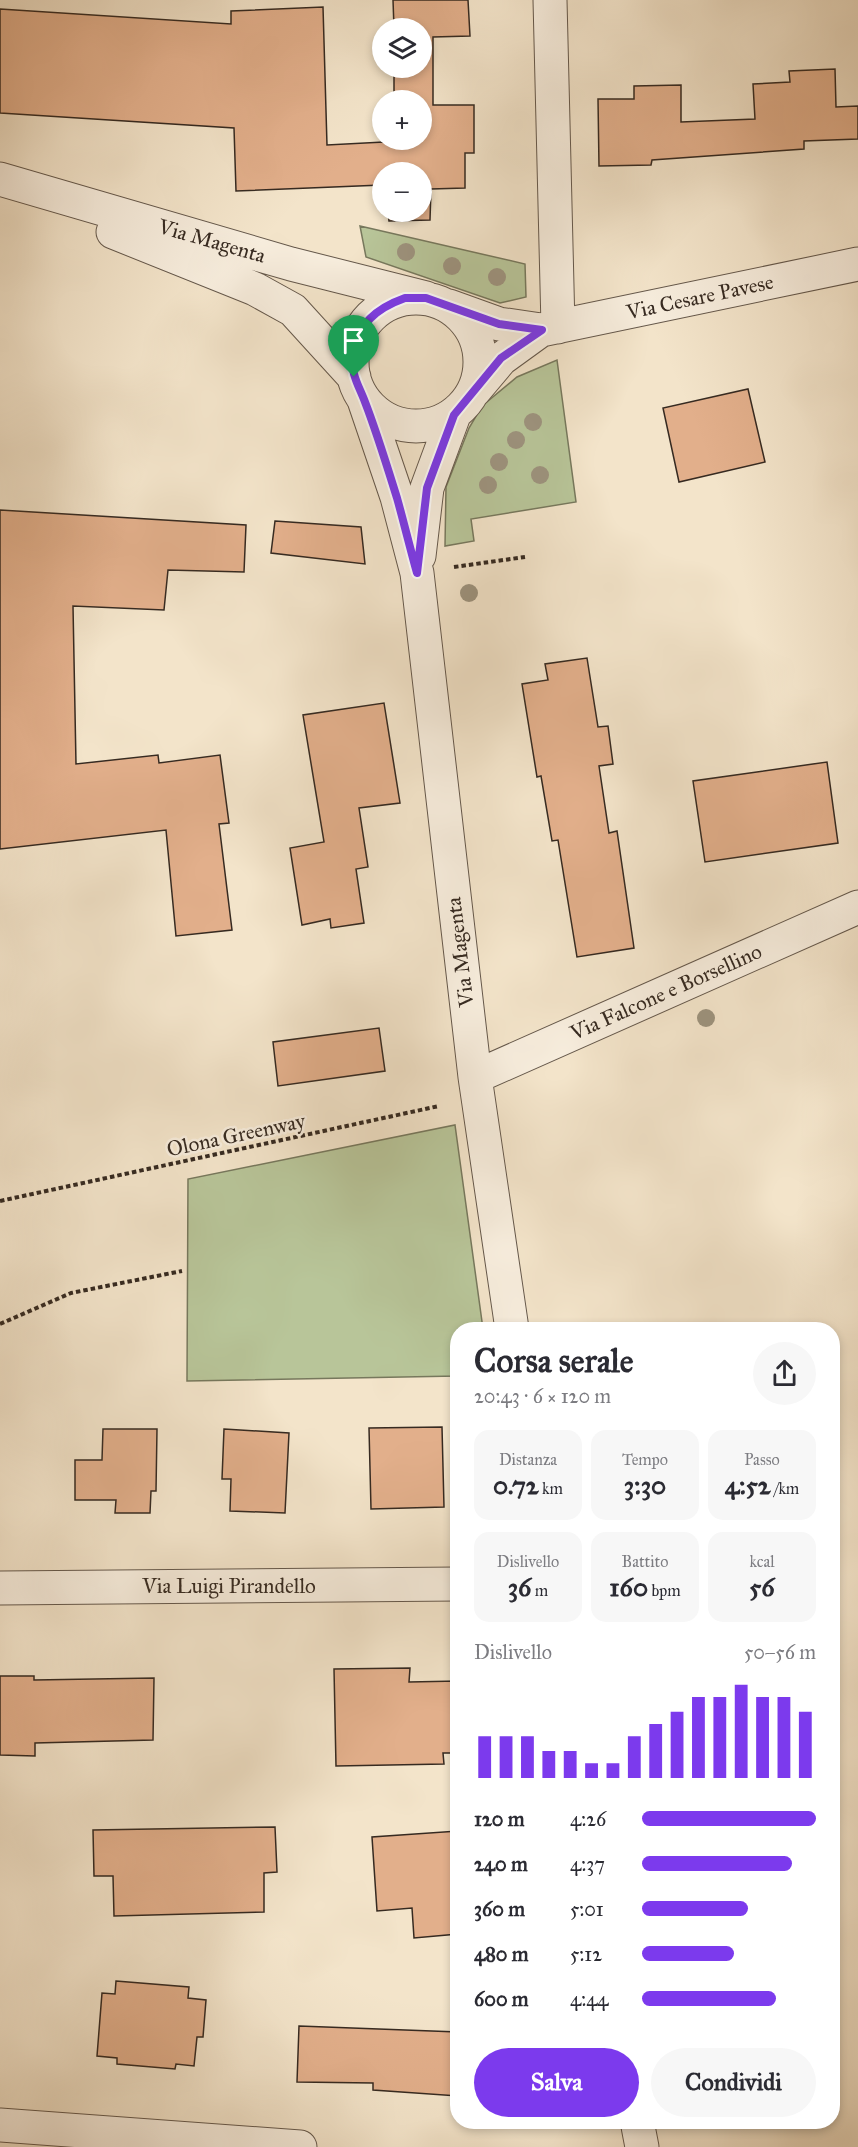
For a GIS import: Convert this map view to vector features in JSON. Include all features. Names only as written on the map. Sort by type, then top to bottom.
[{"type":"street","points":[[550,0],[550,328]]},
{"type":"street","name":"Via Magenta","points":[[0,179],[291,264],[438,302]]},
{"type":"street","name":"Via Magenta","points":[[0,186],[255,289],[293,310],[378,414],[396,423],[416,426],[435,423],[462,405]]},
{"type":"street","name":"Via Cesare Pavese","points":[[438,302],[499,324],[550,328],[858,264]]},
{"type":"street","points":[[405,298],[438,302],[465,320],[476,336],[480,366],[427,488],[417,573],[397,497],[359,389],[352,357],[357,336],[368,318],[385,305],[405,298]]},
{"type":"street","name":"Via Cesare Pavese","points":[[462,405],[501,358],[550,328]]},
{"type":"street","name":"Via Magenta","points":[[417,573],[477,1087],[511,1322]]},
{"type":"street","name":"Via Falcone e Borsellino","points":[[477,1087],[858,908]]},
{"type":"street","name":"Via Luigi Pirandello","points":[[0,1588],[450,1584]]},
{"type":"street","points":[[0,2125],[131,2141],[300,2147]]},
{"type":"street","points":[[639,2129],[642,2147]]},
{"type":"path","points":[[417,573],[525,556]]},
{"type":"path","name":"Olona Greenway","points":[[0,1201],[477,1087]]},
{"type":"path","points":[[0,1324],[71,1293],[182,1271]]},
{"type":"green space","points":[[360,226],[525,264],[526,297],[500,303],[366,257]]},
{"type":"green space","points":[[557,360],[576,502],[471,519],[474,541],[445,546],[446,487],[469,428],[482,406],[517,377]]},
{"type":"green space","points":[[455,1125],[482,1322],[450,1322],[450,1376],[187,1381],[188,1179]]},
{"type":"building","points":[[393,0],[468,0],[470,36],[433,37],[433,105],[474,105],[474,153],[465,153],[465,188],[432,189],[432,162],[372,162],[372,185],[236,191],[234,128],[0,113],[0,9],[231,24],[231,11],[323,7],[327,145],[372,143],[372,150],[432,150],[432,90],[394,90],[394,78],[432,78],[432,18],[394,18]]},
{"type":"building","points":[[835,69],[836,107],[858,106],[858,139],[804,141],[804,149],[652,160],[651,165],[599,166],[598,99],[634,99],[634,86],[681,85],[681,122],[755,119],[753,84],[790,82],[789,71]]},
{"type":"building","points":[[748,389],[765,462],[679,482],[663,408]]},
{"type":"building","points":[[0,510],[246,525],[244,572],[168,570],[164,610],[73,606],[76,764],[158,755],[159,763],[220,755],[229,823],[219,824],[232,930],[176,936],[166,830],[0,849]]},
{"type":"building","points":[[275,521],[361,527],[365,564],[271,553]]},
{"type":"building","points":[[587,658],[598,727],[608,726],[613,764],[599,766],[609,833],[617,831],[634,948],[577,957],[558,840],[552,841],[541,776],[537,777],[522,684],[548,680],[545,664]]},
{"type":"building","points":[[384,703],[400,803],[359,808],[368,867],[356,869],[364,923],[331,928],[330,919],[302,925],[290,848],[324,842],[303,715]]},
{"type":"building","points":[[827,762],[838,843],[705,862],[693,781]]},
{"type":"building","points":[[379,1028],[385,1071],[278,1086],[273,1042]]},
{"type":"building","points":[[442,1427],[444,1507],[371,1509],[369,1428]]},
{"type":"building","points":[[103,1429],[157,1429],[156,1491],[151,1491],[150,1513],[115,1513],[116,1500],[75,1500],[75,1460],[102,1460]]},
{"type":"building","points":[[224,1429],[289,1433],[285,1513],[230,1511],[231,1479],[222,1479]]},
{"type":"building","points":[[410,1668],[409,1682],[450,1681],[450,1753],[443,1753],[444,1764],[336,1766],[334,1669]]},
{"type":"building","points":[[0,1676],[34,1676],[34,1680],[154,1678],[153,1740],[35,1743],[35,1756],[0,1755]]},
{"type":"building","points":[[275,1827],[277,1872],[264,1873],[264,1912],[114,1916],[113,1876],[94,1876],[93,1830]]},
{"type":"building","points":[[450,1832],[450,1935],[414,1938],[412,1908],[377,1911],[372,1837]]},
{"type":"building","points":[[116,1981],[189,1987],[188,1998],[206,2000],[203,2037],[197,2037],[194,2066],[176,2064],[175,2069],[117,2064],[117,2058],[97,2056],[102,1993],[115,1994]]},
{"type":"building","points":[[299,2026],[450,2032],[450,2095],[373,2090],[373,2083],[297,2082]]},
{"type":"route","points":[[405,298],[426,298],[499,324],[542,330],[501,358],[464,406],[454,415],[427,488],[417,573],[397,497],[354,377],[352,357],[357,336],[368,318],[385,305],[405,298]]}]
